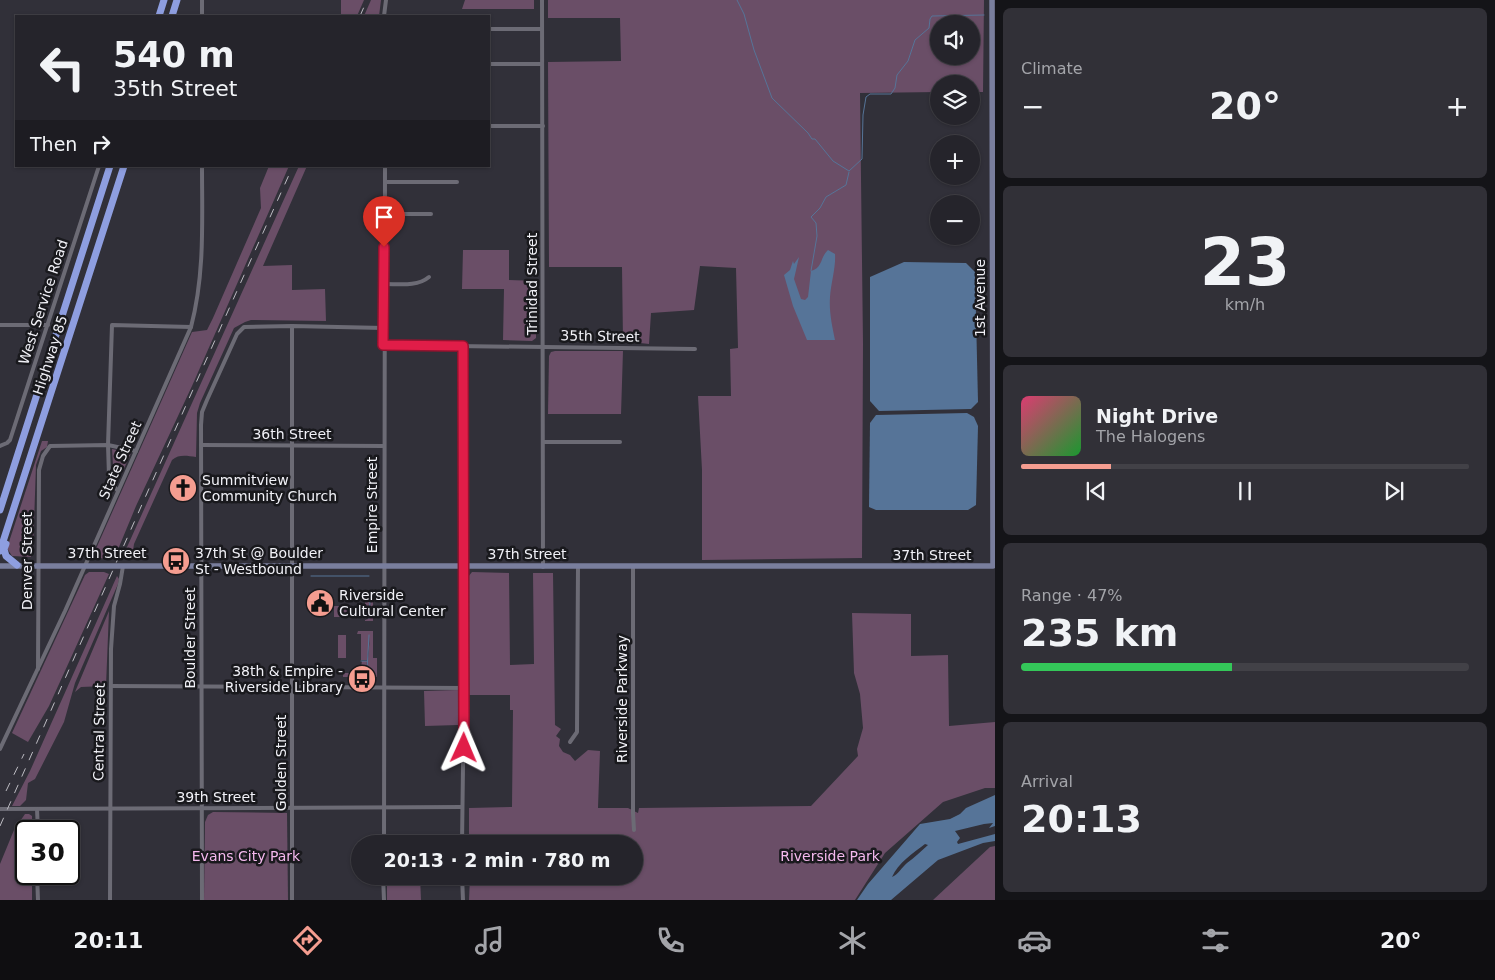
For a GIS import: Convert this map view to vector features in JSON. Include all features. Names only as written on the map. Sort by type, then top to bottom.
[{"type":"highway","points":[[159,15],[164,0]]},
{"type":"highway","points":[[172,15],[177,0]]},
{"type":"highway","name":"Highway 85","points":[[0,510],[110,167]]},
{"type":"highway","name":"Highway 85","points":[[0,550],[124,167]]},
{"type":"highway","points":[[17,566],[8,559],[4,549],[22,493],[24,478]]},
{"type":"main road","name":"1st Avenue","points":[[992,0],[993,566]]},
{"type":"main road","name":"37th Street","points":[[0,566],[993,566]]},
{"type":"street","points":[[202,0],[202,15]]},
{"type":"street","points":[[384,15],[386,0]]},
{"type":"street","name":"Trinidad Street","points":[[542,0],[543,567]]},
{"type":"street","points":[[490,29],[541,29]]},
{"type":"street","points":[[490,64],[542,64]]},
{"type":"street","points":[[490,126],[543,126]]},
{"type":"street","name":"West Service Road","points":[[0,446],[10,440],[99,167]]},
{"type":"street","name":"State Street","points":[[0,749],[38,671],[191,327],[200,286],[202,262],[202,167]]},
{"type":"street","name":"Empire Street","points":[[384,835],[383,345],[385,167]]},
{"type":"street","points":[[385,182],[457,182]]},
{"type":"street","points":[[384,214],[431,214]]},
{"type":"street","points":[[385,284],[411,284],[424,281],[429,277]]},
{"type":"street","points":[[0,325],[48,325]]},
{"type":"street","points":[[118,491],[112,485],[109,476],[108,445],[112,325],[191,327]]},
{"type":"street","points":[[292,326],[384,328]]},
{"type":"street","name":"Boulder Street","points":[[202,900],[201,425],[204,406],[237,334],[244,327],[292,326]]},
{"type":"street","name":"Golden Street","points":[[292,326],[292,900]]},
{"type":"street","name":"35th Street","points":[[383,345],[695,349]]},
{"type":"street","points":[[462,835],[464,688],[462,566],[463,346]]},
{"type":"street","points":[[543,442],[620,442]]},
{"type":"street","points":[[108,445],[136,451]]},
{"type":"street","name":"Denver Street","points":[[38,671],[39,470],[45,452],[50,446],[108,445]]},
{"type":"street","name":"36th Street","points":[[201,445],[383,446]]},
{"type":"street","name":"Central Street","points":[[110,900],[111,686],[114,606],[123,566]]},
{"type":"street","points":[[570,742],[577,732],[578,567]]},
{"type":"street","name":"Riverside Parkway","points":[[633,567],[634,830]]},
{"type":"street","points":[[111,686],[464,688]]},
{"type":"street","name":"39th Street","points":[[0,809],[462,807]]},
{"type":"street","points":[[38,809],[38,820]]},
{"type":"street","points":[[38,885],[38,900]]},
{"type":"street","points":[[384,885],[384,900]]},
{"type":"street","points":[[462,885],[463,900]]},
{"type":"green space","points":[[341,0],[364,0],[357,15],[341,15]]},
{"type":"green space","points":[[371,0],[381,0],[379,15],[364,15]]},
{"type":"green space","points":[[465,0],[534,0],[534,9],[462,9]]},
{"type":"green space","points":[[548,0],[984,0],[983,92],[980,92],[980,75],[930,75],[930,92],[860,93],[863,344],[862,558],[702,560],[702,470],[698,396],[731,396],[730,349],[738,348],[736,268],[700,266],[694,310],[651,313],[649,344],[623,341],[622,267],[549,267],[548,62],[621,61],[620,18],[548,18]]},
{"type":"green space","points":[[269,167],[289,167],[114,559],[97,558],[95,551],[192,332],[207,330],[213,318],[261,208],[260,188]]},
{"type":"green space","points":[[299,167],[307,167],[263,266],[292,265],[292,290],[325,289],[326,321],[251,320],[234,328],[197,413],[196,457],[180,456],[172,460],[134,544],[132,557],[123,556]]},
{"type":"green space","points":[[463,250],[509,250],[509,280],[537,281],[536,338],[532,341],[503,340],[504,289],[462,289]]},
{"type":"green space","points":[[623,351],[621,414],[548,414],[549,356],[551,352]]},
{"type":"green space","points":[[42,441],[48,441],[47,447],[41,451],[36,465],[33,553],[31,553],[31,557],[12,556],[7,548]]},
{"type":"green space","points":[[112,449],[131,453],[122,473],[116,475],[113,465]]},
{"type":"green space","points":[[89,572],[109,574],[49,706],[28,742],[12,733],[85,575]]},
{"type":"green space","name":"Riverside Park","points":[[472,572],[509,573],[510,665],[534,664],[533,573],[553,573],[555,725],[561,729],[556,736],[560,739],[559,746],[563,752],[570,755],[575,761],[588,750],[600,751],[598,808],[628,808],[638,813],[639,808],[811,806],[858,756],[857,749],[863,728],[860,694],[854,673],[852,613],[911,614],[911,656],[948,655],[949,726],[995,722],[995,788],[985,788],[943,802],[885,853],[855,900],[469,900],[470,885],[643,885],[643,835],[469,835],[469,808],[512,807],[513,710],[510,710],[510,695],[468,695],[468,577]]},
{"type":"green space","points":[[117,576],[119,579],[118,584],[75,683],[64,722],[35,779],[28,783],[26,800],[20,806],[12,806],[30,771]]},
{"type":"green space","points":[[373,595],[373,621],[365,621],[371,618],[370,600],[369,614],[365,619],[365,600],[367,596]]},
{"type":"green space","points":[[334,606],[350,606],[350,617],[334,617]]},
{"type":"green space","points":[[109,611],[106,686],[81,687],[75,692]]},
{"type":"green space","points":[[358,631],[373,631],[373,658],[377,658],[377,677],[343,677],[343,673],[355,673],[356,667],[361,667],[362,661],[367,661],[366,669],[358,673],[364,673],[367,669],[370,636],[367,660],[361,660],[361,634],[357,634]]},
{"type":"green space","points":[[338,635],[346,635],[346,658],[338,658]]},
{"type":"green space","points":[[458,690],[458,725],[425,726],[424,691]]},
{"type":"green space","name":"Evans City Park","points":[[213,812],[287,813],[288,900],[204,900],[205,822],[208,815]]},
{"type":"green space","points":[[25,814],[32,816],[32,820],[21,820]]},
{"type":"green space","points":[[15,829],[15,885],[32,885],[32,900],[0,900],[0,864]]},
{"type":"green space","points":[[995,846],[995,900],[933,900],[990,847]]},
{"type":"green space","points":[[387,885],[420,885],[421,900],[387,900]]},
{"type":"water","points":[[828,250],[835,254],[830,303],[835,340],[807,340],[793,306],[784,275],[790,270],[793,261],[794,264],[799,257],[794,279],[801,299],[805,300],[808,297],[811,271],[820,265]]},
{"type":"water","points":[[904,262],[966,263],[975,272],[978,402],[971,409],[879,411],[870,401],[870,277]]},
{"type":"water","points":[[967,413],[974,417],[978,426],[976,505],[968,510],[876,510],[869,507],[870,423],[876,415]]},
{"type":"water","points":[[995,795],[995,826],[989,828],[993,823],[984,824],[955,831],[960,838],[957,842],[958,844],[995,834],[995,841],[983,843],[938,860],[891,900],[857,900],[868,884],[920,824],[950,819],[960,814],[966,808]],"holes":[[[925,844],[928,845],[896,874],[892,877],[906,859]]]},
{"type":"waterway","points":[[737,0],[744,14],[754,50],[772,98],[812,139],[815,139],[833,161],[849,171],[862,159],[863,115],[866,97],[870,94],[891,94],[895,88],[897,75],[908,61],[915,40],[929,28],[932,16],[984,15]]},
{"type":"waterway","points":[[811,271],[817,236],[816,223],[811,217],[820,208],[826,197],[846,185],[849,172]]},
{"type":"waterway","points":[[311,576],[369,576]]},
{"type":"waterway","points":[[369,618],[370,600]]},
{"type":"waterway","points":[[359,673],[367,670],[369,635]]},
{"type":"waterway","points":[[361,661],[367,661]]},
{"type":"railway","points":[[360,15],[367,0]]},
{"type":"railway","points":[[0,826],[293,167]]},
{"type":"railway","points":[[6,791],[24,754]]},
{"type":"place","name":"Summitview Community Church","points":[[183,488]]},
{"type":"place","name":"37th St @ Boulder St - Westbound","points":[[176,561]]},
{"type":"place","name":"Riverside Cultural Center","points":[[320,603]]},
{"type":"place","name":"38th & Empire - Riverside Library","points":[[362,679]]},
{"type":"route","points":[[384,247],[383,345],[463,346],[462,559],[464,748]]}]
